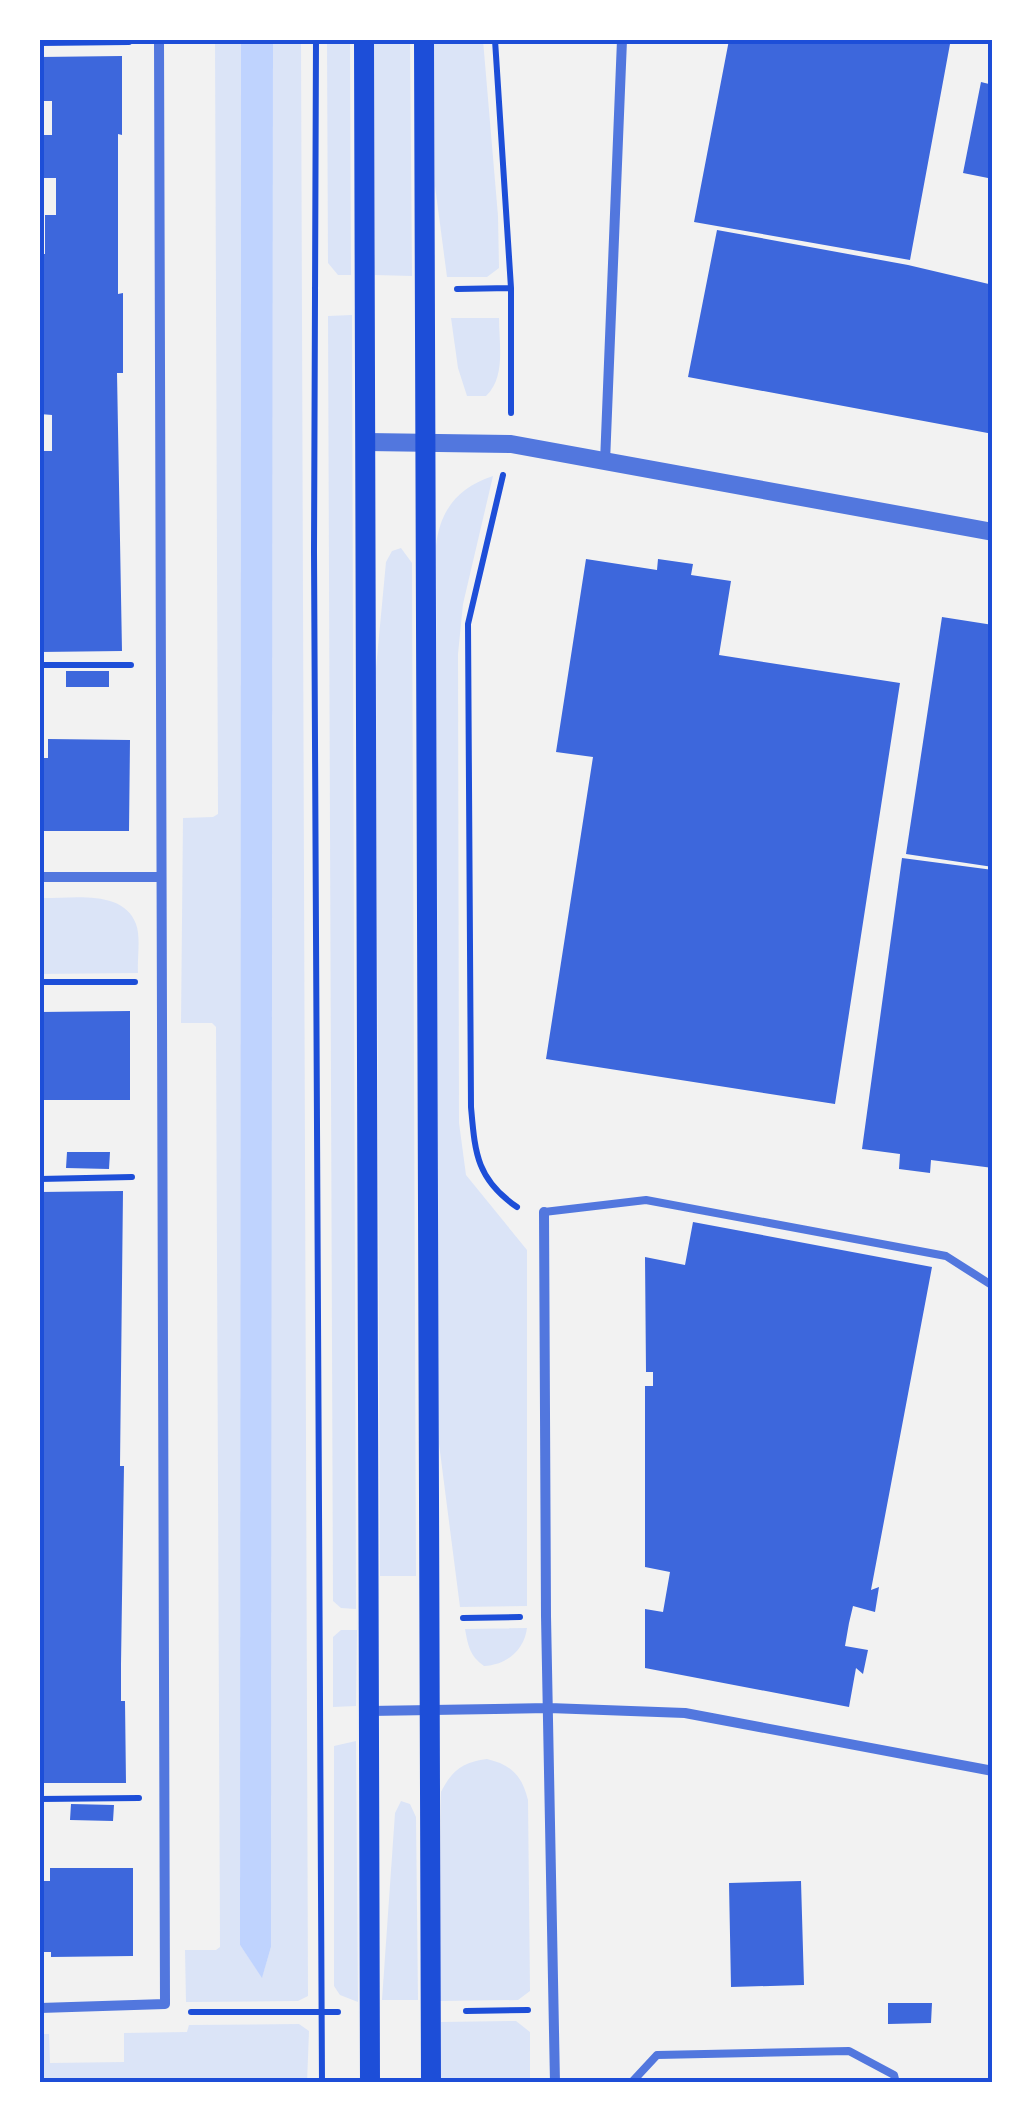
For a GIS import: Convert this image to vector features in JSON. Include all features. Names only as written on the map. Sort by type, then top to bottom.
[{"type":"main road","points":[[364,40],[370,2083]]},
{"type":"main road","points":[[424,40],[430,2083]]},
{"type":"street","points":[[605,462],[622,40]]},
{"type":"street","points":[[40,2008],[165,2004],[158,41]]},
{"type":"street","points":[[367,442],[511,444],[993,532]]},
{"type":"street","points":[[40,878],[160,877]]},
{"type":"street","points":[[544,1212],[555,2083]]},
{"type":"street","points":[[369,1711],[549,1708],[685,1712],[993,1771]]},
{"type":"lane","points":[[544,1212],[646,1200],[946,1256],[993,1286]]},
{"type":"lane","points":[[631,2083],[657,2055],[850,2051],[894,2075],[896,2083]]},
{"type":"path","points":[[316,40],[314,571],[322,2083]]},
{"type":"path","points":[[494,40],[511,288],[511,444],[468,624],[471,1107],[476,1160],[489,1180],[514,1206],[544,1212]]},
{"type":"path","points":[[40,43],[158,41]]},
{"type":"path","points":[[40,665],[162,666]]},
{"type":"path","points":[[40,982],[161,982]]},
{"type":"path","points":[[40,1179],[164,1177]]},
{"type":"path","points":[[40,1798],[164,1798]]},
{"type":"shaded area","points":[[215,40],[241,40],[240,1945],[262,1977],[271,1947],[273,40],[301,40],[308,1996],[298,2001],[186,2002],[185,1950],[220,1947],[216,1027],[212,1023],[181,1023],[183,818],[218,814]]},
{"type":"shaded area","points":[[327,40],[350,40],[351,275],[338,275],[328,263]]},
{"type":"shaded area","points":[[374,40],[410,40],[412,276],[375,275]]},
{"type":"shaded area","points":[[434,40],[483,40],[499,268],[487,277],[447,277],[435,186]]},
{"type":"shaded area","points":[[352,315],[356,1609],[341,1608],[333,1601],[328,316]]},
{"type":"shaded area","points":[[451,318],[499,318],[499,370],[486,396],[467,396],[458,368]]},
{"type":"shaded area","points":[[493,476],[463,604],[458,654],[459,1123],[466,1175],[527,1250],[527,1606],[460,1607],[439,1444],[436,546],[442,521],[453,501],[470,486]]},
{"type":"shaded area","points":[[401,548],[412,563],[416,1576],[380,1576],[376,668],[386,562],[392,551]]},
{"type":"shaded area","points":[[40,898],[94,898],[120,905],[136,924],[138,973],[40,974]]},
{"type":"shaded area","points":[[527,1628],[513,1655],[484,1666],[470,1650],[465,1629]]},
{"type":"shaded area","points":[[341,1630],[357,1630],[356,1706],[333,1707],[333,1637]]},
{"type":"shaded area","points":[[356,1741],[358,2002],[340,1995],[334,1986],[334,1746]]},
{"type":"shaded area","points":[[487,1759],[515,1773],[528,1800],[530,1991],[518,2000],[440,2001],[441,1792],[459,1768]]},
{"type":"shaded area","points":[[401,1801],[410,1804],[416,1817],[418,2000],[382,2000],[395,1813]]},
{"type":"shaded area","points":[[516,2021],[530,2032],[530,2083],[441,2083],[441,2022]]},
{"type":"shaded area","points":[[299,2024],[309,2031],[307,2083],[40,2083],[40,2034],[49,2034],[50,2063],[124,2062],[124,2033],[187,2032],[189,2025]]},
{"type":"water","points":[[241,40],[273,40],[271,1947],[262,1978],[240,1945]]},
{"type":"building","points":[[729,40],[928,40],[950,44],[910,260],[694,222]]},
{"type":"building","points":[[122,56],[118,294],[123,293],[123,373],[117,373],[122,651],[40,652],[40,451],[52,451],[52,415],[40,414],[40,254],[45,254],[45,215],[56,215],[56,178],[40,178],[40,135],[52,135],[52,101],[40,101],[40,57]]},
{"type":"building","points":[[981,82],[993,85],[993,179],[963,173]]},
{"type":"building","points":[[717,230],[908,265],[993,285],[993,434],[688,377]]},
{"type":"building","points":[[586,559],[657,570],[658,559],[693,564],[691,575],[731,581],[719,655],[900,683],[835,1104],[546,1059],[593,757],[556,752]]},
{"type":"building","points":[[942,617],[993,625],[993,867],[906,854]]},
{"type":"building","points":[[66,671],[109,671],[109,687],[66,687]]},
{"type":"building","points":[[48,739],[130,740],[129,831],[40,831],[40,758],[48,758]]},
{"type":"building","points":[[902,858],[993,870],[993,1168],[931,1160],[930,1173],[899,1169],[900,1154],[862,1149]]},
{"type":"building","points":[[130,1011],[130,1100],[40,1100],[40,1012]]},
{"type":"building","points":[[67,1152],[110,1152],[109,1169],[66,1168]]},
{"type":"building","points":[[123,1191],[121,1701],[125,1701],[126,1783],[40,1783],[40,1192]]},
{"type":"building","points":[[693,1222],[932,1267],[871,1590],[879,1587],[875,1612],[853,1606],[849,1623],[845,1646],[868,1650],[863,1674],[856,1668],[849,1707],[645,1668],[645,1609],[663,1612],[670,1572],[645,1567],[645,1386],[653,1386],[653,1372],[646,1372],[645,1257],[685,1265]]},
{"type":"building","points":[[71,1804],[114,1805],[113,1821],[70,1820]]},
{"type":"building","points":[[50,1868],[133,1868],[133,1956],[51,1957],[51,1952],[40,1952],[40,1881],[50,1881]]},
{"type":"building","points":[[801,1881],[804,1985],[731,1987],[729,1883]]},
{"type":"building","points":[[888,2003],[932,2003],[931,2023],[888,2024]]}]
